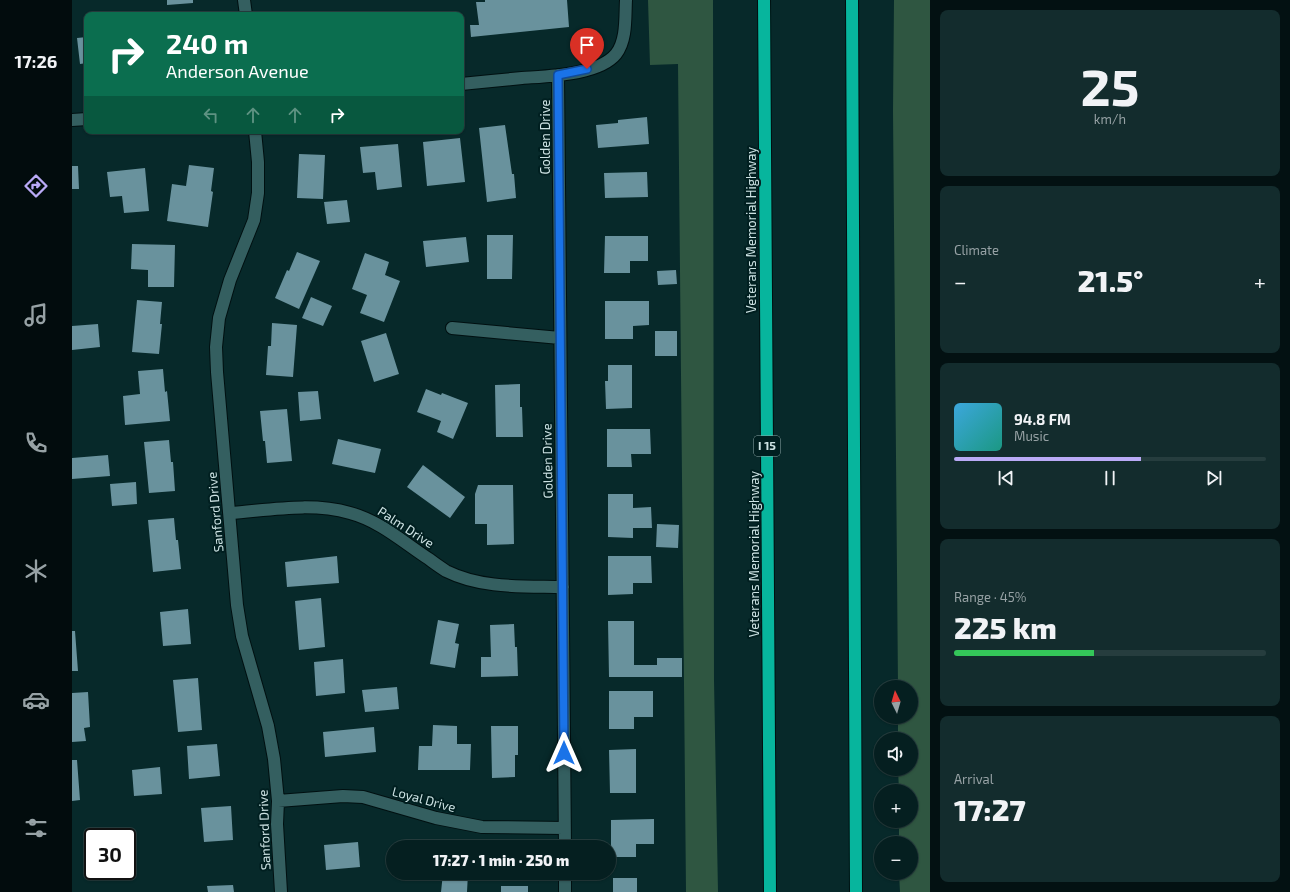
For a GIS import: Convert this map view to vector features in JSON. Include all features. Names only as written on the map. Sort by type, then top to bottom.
[{"type":"highway","name":"Veterans Memorial Highway","points":[[764,0],[770,892]]},
{"type":"highway","points":[[852,0],[856,892]]},
{"type":"street","points":[[244,0],[246,12]]},
{"type":"street","points":[[464,84],[558,75],[578,72],[595,67],[616,54],[622,42],[625,24],[626,0]]},
{"type":"street","name":"Golden Drive","points":[[558,75],[565,840]]},
{"type":"street","points":[[72,120],[84,119]]},
{"type":"street","name":"Sanford Drive","points":[[256,134],[258,193],[254,220],[228,288],[219,318],[216,347],[237,605],[242,636],[268,726],[274,759],[278,801],[276,824],[281,892]]},
{"type":"street","points":[[452,328],[560,338]]},
{"type":"street","name":"Palm Drive","points":[[230,513],[303,507],[328,508],[351,513],[371,520],[446,570],[462,577],[480,583],[563,587]]},
{"type":"street","name":"Loyal Drive","points":[[278,801],[343,796],[364,797],[436,818],[482,827],[564,828]]},
{"type":"street","points":[[565,880],[565,892]]},
{"type":"green space","points":[[648,0],[713,0],[714,680],[718,892],[686,892],[678,64],[650,65]]},
{"type":"green space","points":[[894,0],[930,0],[930,892],[900,892],[899,880],[918,880],[918,836],[899,836],[899,828],[918,828],[918,784],[899,784],[898,776],[918,776],[918,732],[898,732],[898,724],[918,724],[918,680],[898,680],[893,111]]},
{"type":"building","points":[[167,0],[193,0],[193,3],[167,5]]},
{"type":"building","points":[[485,0],[567,0],[569,27],[471,37],[470,25],[479,25],[476,2],[485,2]]},
{"type":"building","points":[[84,37],[84,63],[80,64],[77,38]]},
{"type":"building","points":[[647,117],[649,144],[598,148],[596,125],[618,123],[618,120]]},
{"type":"building","points":[[505,125],[512,174],[514,174],[516,198],[487,202],[479,128]]},
{"type":"building","points":[[460,138],[465,182],[427,186],[423,142]]},
{"type":"building","points":[[398,144],[402,187],[377,190],[375,172],[363,173],[360,147]]},
{"type":"building","points":[[299,154],[325,155],[323,199],[297,198]]},
{"type":"building","points":[[189,165],[214,168],[211,191],[213,192],[208,227],[167,221],[172,184],[186,186]]},
{"type":"building","points":[[72,166],[78,166],[79,189],[72,189]]},
{"type":"building","points":[[145,168],[149,211],[124,213],[122,196],[110,197],[107,172]]},
{"type":"building","points":[[647,172],[648,197],[605,198],[604,173]]},
{"type":"building","points":[[347,200],[350,222],[327,224],[324,202]]},
{"type":"building","points":[[487,235],[513,235],[512,279],[487,279]]},
{"type":"building","points":[[605,236],[648,236],[648,261],[630,261],[630,273],[604,273]]},
{"type":"building","points":[[466,237],[469,262],[426,267],[423,241]]},
{"type":"building","points":[[132,244],[175,245],[174,287],[148,287],[148,270],[131,269]]},
{"type":"building","points":[[297,252],[320,261],[299,309],[275,298],[287,270],[289,271]]},
{"type":"building","points":[[365,253],[389,262],[385,275],[400,281],[384,322],[360,313],[367,295],[352,289]]},
{"type":"building","points":[[676,270],[677,284],[658,285],[657,271]]},
{"type":"building","points":[[311,297],[332,306],[323,326],[302,318]]},
{"type":"building","points":[[137,300],[162,302],[160,324],[162,324],[159,354],[132,352]]},
{"type":"building","points":[[605,301],[649,301],[649,325],[633,326],[633,339],[605,339]]},
{"type":"building","points":[[272,323],[297,325],[293,377],[266,375],[268,346],[271,346]]},
{"type":"building","points":[[98,324],[100,347],[72,350],[72,326]]},
{"type":"building","points":[[655,331],[677,331],[677,356],[655,356]]},
{"type":"building","points":[[386,333],[399,374],[374,382],[361,341]]},
{"type":"building","points":[[608,365],[632,365],[632,408],[606,409],[605,381],[608,381]]},
{"type":"building","points":[[163,369],[170,421],[125,425],[123,396],[140,394],[138,371]]},
{"type":"building","points":[[520,384],[520,407],[522,407],[523,437],[496,437],[495,385]]},
{"type":"building","points":[[426,389],[441,395],[442,393],[468,403],[453,439],[437,432],[441,421],[417,412]]},
{"type":"building","points":[[318,391],[321,419],[300,421],[298,392]]},
{"type":"building","points":[[287,409],[292,461],[267,463],[260,411]]},
{"type":"building","points":[[607,429],[650,429],[651,454],[631,454],[632,467],[607,467]]},
{"type":"building","points":[[338,439],[381,449],[375,473],[332,464]]},
{"type":"building","points":[[169,440],[171,462],[173,462],[175,491],[149,493],[144,442]]},
{"type":"building","points":[[108,455],[110,476],[72,479],[72,458]]},
{"type":"building","points":[[423,465],[465,497],[450,518],[407,487]]},
{"type":"building","points":[[136,482],[137,504],[112,506],[110,484]]},
{"type":"building","points":[[478,485],[513,485],[514,544],[487,545],[487,524],[475,524],[475,494]]},
{"type":"building","points":[[608,494],[633,494],[633,508],[651,507],[652,528],[633,528],[633,538],[608,537]]},
{"type":"building","points":[[174,518],[181,569],[153,572],[148,520]]},
{"type":"building","points":[[657,524],[679,525],[678,548],[656,547]]},
{"type":"building","points":[[337,556],[339,583],[287,587],[285,562]]},
{"type":"building","points":[[608,556],[651,556],[652,583],[633,583],[633,594],[608,595]]},
{"type":"building","points":[[321,598],[325,647],[299,650],[295,601]]},
{"type":"building","points":[[188,609],[191,644],[163,646],[160,612]]},
{"type":"building","points":[[438,620],[459,624],[455,643],[459,644],[455,668],[430,664]]},
{"type":"building","points":[[608,621],[634,621],[634,665],[657,665],[657,658],[682,658],[682,677],[609,677]]},
{"type":"building","points":[[514,624],[515,647],[517,647],[518,676],[481,677],[481,657],[491,657],[490,625]]},
{"type":"building","points":[[72,631],[75,631],[78,671],[72,671]]},
{"type":"building","points":[[343,659],[345,693],[316,696],[314,662]]},
{"type":"building","points":[[198,678],[202,730],[178,732],[173,680]]},
{"type":"building","points":[[397,687],[399,709],[365,712],[362,690]]},
{"type":"building","points":[[609,691],[653,691],[653,717],[634,717],[634,729],[609,729]]},
{"type":"building","points":[[88,692],[90,727],[84,728],[86,741],[72,742],[72,693]]},
{"type":"building","points":[[433,725],[457,726],[457,744],[471,744],[470,770],[418,770],[419,746],[432,746]]},
{"type":"building","points":[[491,726],[518,726],[518,755],[515,755],[515,777],[492,778]]},
{"type":"building","points":[[374,727],[376,752],[325,757],[323,732]]},
{"type":"building","points":[[217,744],[220,776],[189,779],[187,746]]},
{"type":"building","points":[[636,749],[636,793],[610,793],[609,750]]},
{"type":"building","points":[[72,760],[77,760],[80,800],[72,801]]},
{"type":"building","points":[[160,767],[162,794],[134,796],[132,770]]},
{"type":"building","points":[[231,806],[233,840],[204,842],[201,808]]},
{"type":"building","points":[[654,819],[654,844],[636,844],[636,857],[616,857],[616,840],[611,840],[611,820]]},
{"type":"building","points":[[358,842],[360,867],[326,870],[324,845]]},
{"type":"building","points":[[616,878],[637,878],[637,892],[613,892],[613,880],[616,880]]},
{"type":"building","points":[[442,880],[468,880],[467,892],[441,892]]},
{"type":"building","points":[[233,885],[234,892],[208,892],[207,886]]},
{"type":"building","points":[[501,886],[528,886],[528,892],[501,892]]},
{"type":"route","points":[[564,753],[558,75],[587,69]]}]
